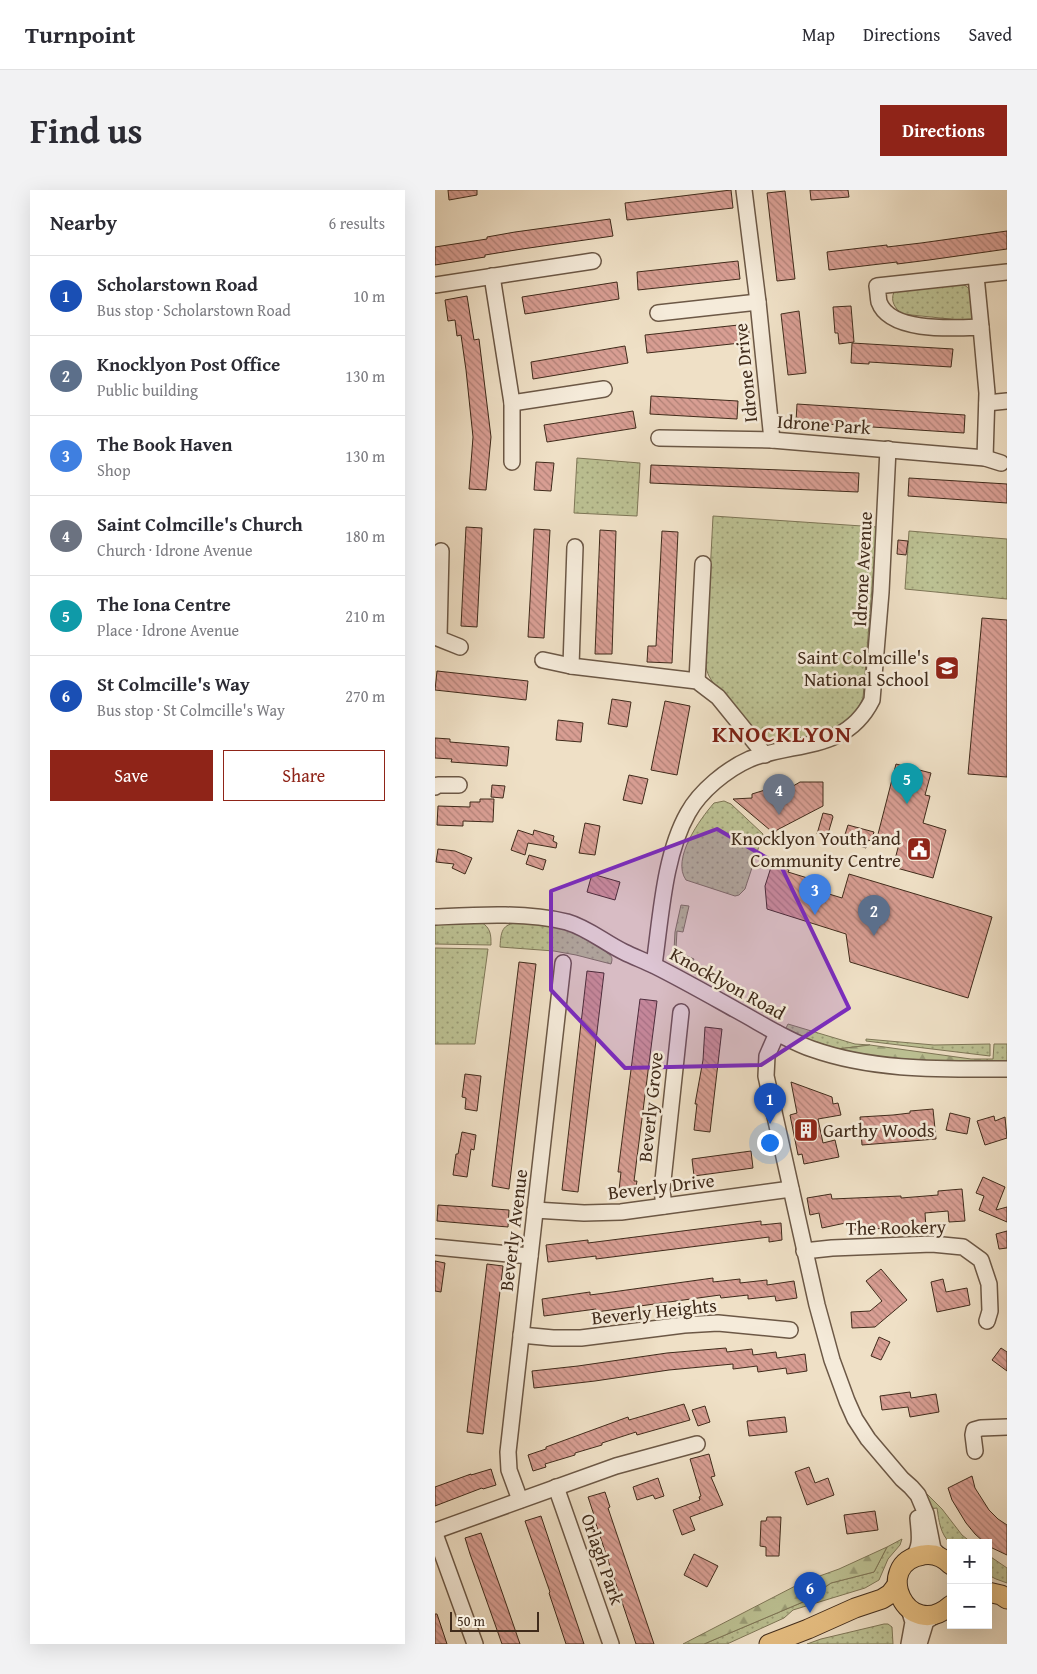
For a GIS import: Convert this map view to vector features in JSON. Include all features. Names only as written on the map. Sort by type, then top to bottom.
[{"type":"main road","points":[[908,1609],[899,1596],[897,1586],[900,1570],[911,1559],[927,1554],[946,1561]]},
{"type":"main road","points":[[769,1644],[887,1596],[897,1586]]},
{"type":"main road","points":[[992,1593],[1007,1599]]},
{"type":"main road","points":[[992,1603],[1007,1604]]},
{"type":"main road","points":[[808,1629],[895,1606],[908,1609],[920,1615],[944,1610]]},
{"type":"street","name":"Idrone Drive","points":[[744,190],[773,440]]},
{"type":"street","points":[[435,286],[593,261]]},
{"type":"street","points":[[981,327],[924,326],[902,322],[887,313],[871,287],[1007,272]]},
{"type":"street","points":[[492,276],[512,403],[512,462]]},
{"type":"street","points":[[977,276],[987,403],[985,458]]},
{"type":"street","name":"Idrone Drive","points":[[658,313],[758,302]]},
{"type":"street","points":[[512,403],[604,388]]},
{"type":"street","points":[[987,403],[1007,401]]},
{"type":"street","name":"Idrone Park","points":[[659,438],[773,440],[985,458],[1001,463]]},
{"type":"street","name":"Idrone Avenue","points":[[654,965],[672,849],[688,812],[708,787],[732,768],[750,760],[833,739],[848,730],[865,712],[872,700],[881,592],[888,449]]},
{"type":"street","points":[[571,666],[575,546]]},
{"type":"street","points":[[441,551],[437,637],[460,647]]},
{"type":"street","points":[[697,681],[703,564]]},
{"type":"street","points":[[543,660],[571,666],[697,681],[738,720],[765,755]]},
{"type":"street","points":[[435,787],[438,785],[459,785]]},
{"type":"street","name":"Knocklyon Road","points":[[435,917],[497,916],[543,919],[568,923],[589,932],[623,952],[654,965],[809,1048],[854,1062],[912,1067],[1007,1069]]},
{"type":"street","name":"Beverly Avenue","points":[[520,1500],[508,1462],[529,1256],[563,963]]},
{"type":"street","name":"Beverly Grove","points":[[664,1206],[662,1190],[681,1012]]},
{"type":"street","points":[[777,1032],[767,1056],[766,1076],[804,1251],[830,1354],[851,1411],[865,1435],[921,1500],[926,1514],[933,1549],[946,1561]]},
{"type":"street","name":"Beverly Drive","points":[[535,1210],[601,1213],[791,1189]]},
{"type":"street","name":"The Rookery","points":[[804,1251],[932,1244],[963,1247],[981,1260],[989,1284],[990,1311],[987,1321]]},
{"type":"street","points":[[435,1246],[529,1256]]},
{"type":"street","name":"Beverly Heights","points":[[521,1334],[553,1338],[581,1338],[684,1325],[718,1323],[790,1330]]},
{"type":"street","points":[[975,1451],[974,1430],[1007,1427]]},
{"type":"street","points":[[475,1644],[435,1533],[616,1466],[697,1444]]},
{"type":"street","points":[[902,1480],[917,1515],[919,1546],[916,1555],[911,1559]]},
{"type":"street","name":"Orlagh Park","points":[[556,1487],[611,1644]]},
{"type":"street","points":[[908,1609],[913,1622],[909,1644]]},
{"type":"street","points":[[919,1644],[926,1622],[944,1610]]},
{"type":"highlighted area","points":[[717,829],[781,866],[849,1008],[761,1065],[625,1068],[551,990],[551,891]]},
{"type":"green space","points":[[960,284],[968,288],[972,296],[974,317],[969,321],[902,314],[895,307],[893,301],[894,292],[898,290]]},
{"type":"green space","points":[[577,458],[640,463],[637,516],[574,513]]},
{"type":"green space","points":[[713,516],[877,527],[863,698],[851,716],[836,728],[787,744],[769,743],[761,738],[741,718],[709,676],[706,668],[706,653]]},
{"type":"green space","points":[[909,531],[1007,539],[1007,599],[905,589]]},
{"type":"green space","points":[[724,801],[731,804],[763,834],[745,889],[735,896],[686,880],[682,871],[685,851],[695,829],[714,803]]},
{"type":"green space","points":[[681,905],[689,906],[683,932],[677,931],[676,948],[680,953],[694,959],[692,963],[674,950],[675,932]]},
{"type":"green space","points":[[481,922],[490,932],[491,945],[435,944],[435,923]]},
{"type":"green space","points":[[522,922],[547,924],[573,931],[607,950],[607,953],[612,957],[611,964],[554,951],[500,947],[504,928],[511,924]]},
{"type":"green space","points":[[435,948],[488,949],[475,1044],[435,1044]]},
{"type":"green space","points":[[788,1024],[855,1044],[870,1045],[838,1049],[810,1040],[786,1028]]},
{"type":"green space","points":[[866,1039],[934,1045],[990,1044],[990,1056],[866,1041]]},
{"type":"green space","points":[[994,1044],[1007,1044],[1007,1062],[987,1062],[987,1059],[993,1059]]},
{"type":"green space","points":[[870,1045],[971,1059],[987,1059],[987,1062],[893,1058],[838,1049]]},
{"type":"green space","points":[[924,1491],[967,1539],[947,1540],[941,1527],[937,1508],[928,1509]]},
{"type":"green space","points":[[902,1539],[900,1545],[888,1559],[879,1580],[865,1588],[793,1610],[784,1618],[727,1644],[704,1644],[803,1602],[831,1583],[874,1572],[887,1547]]},
{"type":"green space","points":[[887,1547],[874,1572],[831,1583],[803,1602],[704,1644],[683,1644],[803,1582],[839,1569]]},
{"type":"green space","points":[[992,1558],[1007,1568],[1007,1583],[992,1577]]},
{"type":"green space","points":[[884,1624],[892,1627],[893,1644],[807,1644],[821,1639]]},
{"type":"building","points":[[448,190],[477,190],[477,195],[449,200]]},
{"type":"building","points":[[731,190],[733,208],[627,220],[625,203]]},
{"type":"building","points":[[810,190],[848,190],[849,197],[811,200]]},
{"type":"building","points":[[785,191],[795,279],[777,281],[767,193]]},
{"type":"building","points":[[610,219],[613,236],[485,255],[485,257],[435,265],[435,247],[487,239],[487,237],[515,232]]},
{"type":"building","points":[[1007,231],[1007,249],[897,264],[897,262],[829,270],[827,252],[887,245],[887,247]]},
{"type":"building","points":[[738,261],[740,279],[638,290],[637,272]]},
{"type":"building","points":[[617,282],[619,299],[525,314],[522,297]]},
{"type":"building","points":[[467,296],[474,340],[479,339],[491,437],[486,490],[469,489],[473,437],[466,370],[461,335],[457,336],[455,320],[448,321],[445,300]]},
{"type":"building","points":[[851,306],[854,342],[839,344],[838,333],[835,333],[833,307]]},
{"type":"building","points":[[799,311],[806,373],[788,375],[781,314]]},
{"type":"building","points":[[748,324],[750,342],[647,353],[645,335]]},
{"type":"building","points":[[852,343],[953,349],[951,367],[869,362],[869,364],[851,363]]},
{"type":"building","points":[[625,346],[628,363],[533,379],[531,362]]},
{"type":"building","points":[[651,396],[738,401],[737,419],[650,414]]},
{"type":"building","points":[[797,404],[965,415],[964,433],[796,422]]},
{"type":"building","points":[[633,411],[636,428],[547,442],[544,425]]},
{"type":"building","points":[[536,462],[554,463],[551,491],[534,490]]},
{"type":"building","points":[[651,465],[859,473],[858,492],[650,483]]},
{"type":"building","points":[[909,478],[1007,484],[1007,503],[908,496]]},
{"type":"building","points":[[466,527],[482,528],[477,627],[461,626]]},
{"type":"building","points":[[534,529],[550,530],[544,638],[528,637]]},
{"type":"building","points":[[600,530],[616,531],[612,654],[595,654]]},
{"type":"building","points":[[662,531],[678,532],[672,663],[647,662],[648,646],[656,646]]},
{"type":"building","points":[[898,540],[908,541],[906,555],[897,554]]},
{"type":"building","points":[[982,618],[1007,620],[1007,777],[968,774]]},
{"type":"building","points":[[437,671],[528,681],[526,700],[435,690]]},
{"type":"building","points":[[612,699],[631,702],[627,727],[608,724]]},
{"type":"building","points":[[665,701],[690,706],[677,775],[651,770]]},
{"type":"building","points":[[558,720],[583,723],[581,742],[556,740]]},
{"type":"building","points":[[435,738],[450,739],[450,742],[509,747],[507,766],[451,762],[452,759],[435,758]]},
{"type":"building","points":[[896,764],[931,773],[925,795],[930,796],[923,823],[946,830],[933,878],[893,867],[899,844],[877,838]]},
{"type":"building","points":[[629,775],[648,779],[642,804],[623,800]]},
{"type":"building","points":[[783,780],[788,789],[800,782],[823,782],[823,806],[777,830],[773,836],[770,830],[733,799],[752,798],[752,794],[765,790],[765,787]]},
{"type":"building","points":[[492,785],[505,786],[503,798],[491,797]]},
{"type":"building","points":[[480,799],[494,799],[493,822],[463,821],[463,826],[437,825],[438,806],[470,807],[470,802],[480,802]]},
{"type":"building","points":[[823,813],[833,817],[827,837],[817,834]]},
{"type":"building","points":[[585,823],[600,826],[595,855],[579,853]]},
{"type":"building","points":[[848,825],[874,832],[871,841],[868,840],[866,848],[843,841]]},
{"type":"building","points":[[518,830],[533,835],[534,830],[554,836],[553,841],[557,843],[556,848],[528,843],[525,855],[511,850]]},
{"type":"building","points":[[438,849],[455,851],[472,858],[465,874],[452,868],[454,864],[436,862]]},
{"type":"building","points":[[529,855],[546,860],[543,870],[526,864]]},
{"type":"building","points":[[772,864],[789,870],[788,872],[814,880],[810,892],[828,897],[829,894],[842,898],[849,874],[992,917],[968,998],[850,962],[846,934],[767,909],[765,886]]},
{"type":"building","points":[[592,874],[620,882],[615,900],[587,892]]},
{"type":"building","points":[[519,962],[536,964],[509,1189],[492,1186]]},
{"type":"building","points":[[587,971],[604,973],[578,1192],[562,1190]]},
{"type":"building","points":[[640,999],[657,1001],[634,1181],[637,1181],[635,1192],[619,1190],[621,1172],[618,1172]]},
{"type":"building","points":[[705,1027],[722,1029],[710,1132],[694,1130],[697,1104],[695,1104],[703,1060]]},
{"type":"building","points":[[465,1074],[481,1076],[477,1111],[465,1109],[466,1098],[462,1097]]},
{"type":"building","name":"Garthy Woods","points":[[791,1082],[832,1097],[833,1104],[838,1103],[841,1115],[818,1119],[823,1143],[835,1140],[839,1157],[804,1164],[802,1154],[798,1155],[790,1115],[797,1113]]},
{"type":"building","points":[[933,1109],[936,1139],[862,1145],[860,1117],[893,1115]]},
{"type":"building","points":[[950,1113],[970,1118],[967,1134],[946,1130]]},
{"type":"building","points":[[994,1116],[995,1121],[1005,1117],[1007,1138],[985,1145],[977,1121]]},
{"type":"building","points":[[462,1132],[476,1135],[474,1150],[471,1149],[467,1177],[453,1175]]},
{"type":"building","points":[[751,1151],[753,1168],[694,1176],[692,1159]]},
{"type":"building","points":[[983,1177],[1005,1187],[996,1210],[1007,1207],[1007,1222],[979,1210],[984,1196],[976,1193]]},
{"type":"building","points":[[962,1189],[965,1221],[949,1222],[948,1211],[925,1213],[926,1228],[910,1229],[910,1227],[851,1230],[850,1222],[822,1228],[819,1213],[810,1215],[807,1198],[831,1194],[832,1199],[901,1196],[901,1198],[938,1195],[938,1191]]},
{"type":"building","points":[[438,1205],[509,1210],[508,1227],[437,1221]]},
{"type":"building","points":[[761,1221],[761,1225],[781,1223],[782,1240],[769,1242],[769,1237],[596,1259],[596,1256],[548,1262],[546,1245],[588,1240],[588,1243]]},
{"type":"building","points":[[1007,1231],[1007,1248],[999,1249],[996,1234]]},
{"type":"building","points":[[435,1261],[445,1263],[441,1292],[435,1291]]},
{"type":"building","points":[[487,1264],[503,1266],[483,1434],[467,1432]]},
{"type":"building","points":[[881,1269],[907,1300],[875,1327],[852,1328],[851,1312],[870,1311],[882,1301],[866,1281]]},
{"type":"building","points":[[713,1278],[713,1282],[740,1279],[740,1283],[767,1280],[767,1285],[794,1281],[797,1298],[776,1301],[775,1296],[748,1299],[748,1295],[721,1298],[720,1295],[596,1312],[596,1309],[544,1316],[542,1299],[590,1292],[590,1295]]},
{"type":"building","points":[[943,1279],[946,1292],[967,1288],[970,1305],[937,1312],[931,1282]]},
{"type":"building","points":[[879,1337],[890,1342],[881,1360],[871,1356]]},
{"type":"building","points":[[726,1348],[727,1352],[752,1349],[753,1355],[776,1352],[777,1358],[805,1354],[807,1371],[787,1374],[786,1368],[758,1372],[757,1366],[733,1369],[733,1364],[669,1370],[534,1388],[532,1371],[667,1353]]},
{"type":"building","points":[[1001,1348],[1007,1352],[1007,1371],[992,1360]]},
{"type":"building","points":[[910,1392],[911,1398],[936,1394],[939,1412],[910,1417],[908,1407],[882,1410],[880,1396]]},
{"type":"building","points":[[684,1404],[690,1420],[637,1435],[636,1432],[602,1443],[602,1445],[575,1453],[575,1455],[545,1464],[546,1467],[533,1471],[528,1455],[546,1449],[546,1447],[628,1417],[629,1420]]},
{"type":"building","points":[[705,1406],[710,1422],[698,1426],[692,1410]]},
{"type":"building","points":[[785,1417],[787,1432],[749,1436],[747,1421]]},
{"type":"building","points":[[709,1454],[715,1476],[711,1477],[723,1505],[690,1517],[695,1530],[682,1535],[673,1510],[700,1500],[699,1497],[701,1496],[690,1459]]},
{"type":"building","points":[[809,1467],[815,1483],[828,1478],[834,1495],[807,1505],[795,1472]]},
{"type":"building","points":[[491,1469],[496,1485],[482,1488],[435,1506],[435,1487]]},
{"type":"building","points":[[972,1476],[975,1488],[989,1510],[1007,1525],[1007,1555],[992,1548],[992,1539],[981,1539],[975,1534],[952,1500],[948,1488]]},
{"type":"building","points":[[658,1478],[664,1496],[655,1499],[653,1495],[637,1500],[633,1487]]},
{"type":"building","points":[[605,1492],[610,1507],[608,1508],[654,1644],[636,1644],[595,1521],[588,1497]]},
{"type":"building","points":[[875,1511],[878,1530],[847,1534],[844,1515]]},
{"type":"building","points":[[541,1516],[584,1644],[566,1644],[525,1521]]},
{"type":"building","points":[[767,1517],[781,1517],[779,1556],[766,1556],[766,1547],[760,1546],[761,1521],[766,1521]]},
{"type":"building","points":[[481,1533],[520,1644],[502,1644],[470,1554],[465,1538]]},
{"type":"building","points":[[694,1554],[718,1566],[707,1587],[684,1575]]},
{"type":"building","points":[[435,1614],[437,1614],[447,1644],[435,1644]]},
{"type":"place","name":"Saint Colmcille's National School","points":[[947,668]]},
{"type":"place","name":"The Iona Centre","points":[[907,804]]},
{"type":"place","name":"Saint Colmcille's Church","points":[[779,815]]},
{"type":"place","name":"Knocklyon Youth and Community Centre","points":[[919,849]]},
{"type":"place","name":"The Book Haven","points":[[815,915]]},
{"type":"place","name":"Knocklyon Post Office","points":[[874,936]]},
{"type":"place","name":"Scholarstown Road","points":[[770,1124]]},
{"type":"place","name":"Garthy Woods","points":[[806,1130]]},
{"type":"place","name":"St Colmcille's Way","points":[[810,1613]]},
{"type":"district","name":"KNOCKLYON","points":[[782,734]]}]
